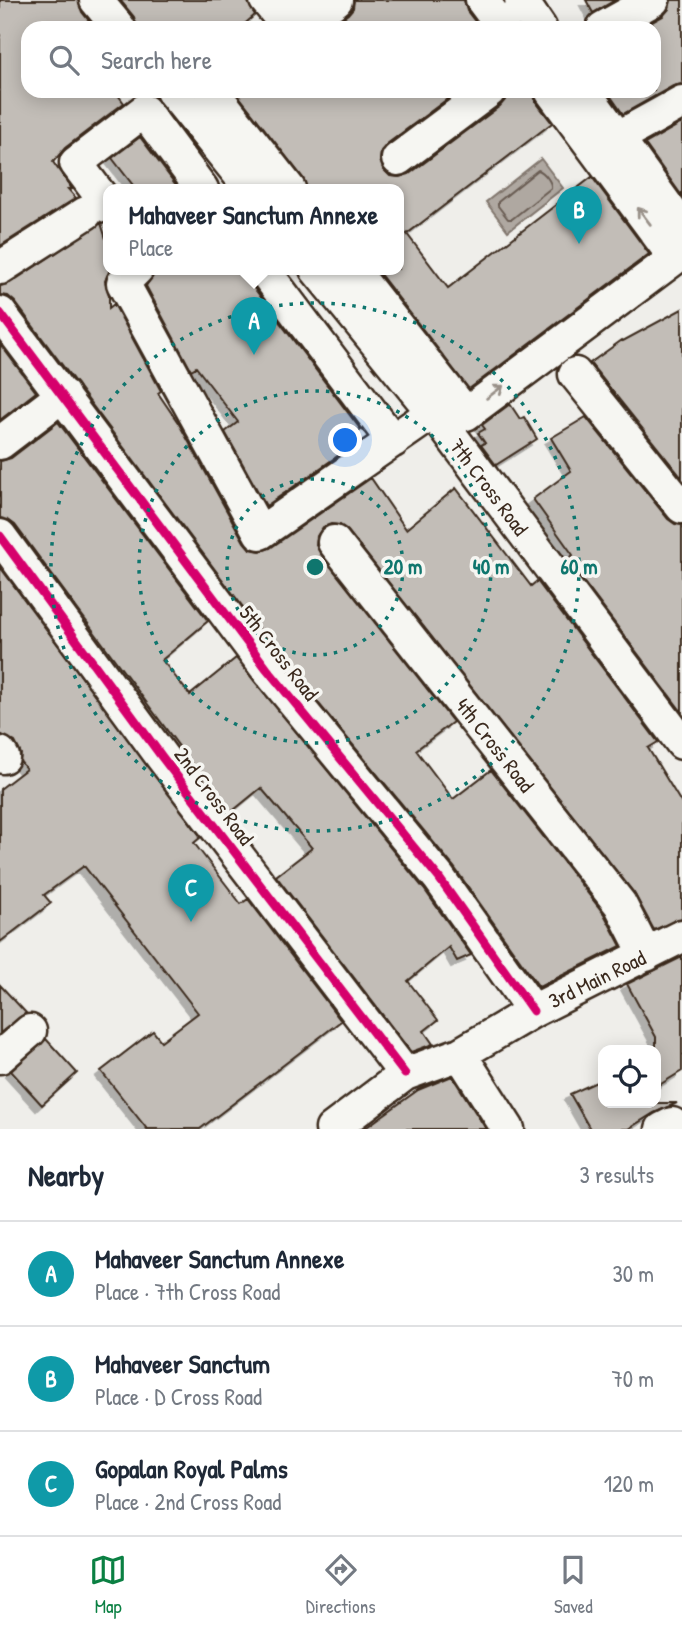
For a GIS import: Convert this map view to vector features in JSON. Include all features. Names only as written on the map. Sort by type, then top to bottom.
[{"type":"street","points":[[96,0],[113,21]]},
{"type":"street","points":[[287,15],[336,0]]},
{"type":"street","points":[[482,0],[498,21]]},
{"type":"street","points":[[521,0],[535,21]]},
{"type":"street","points":[[616,21],[653,0]]},
{"type":"street","points":[[178,98],[247,184]]},
{"type":"street","points":[[218,98],[285,184]]},
{"type":"street","points":[[398,159],[480,98]]},
{"type":"street","points":[[131,275],[123,283],[260,533],[393,441],[444,414],[675,258],[556,98]]},
{"type":"street","points":[[589,98],[682,227]]},
{"type":"street","points":[[617,138],[682,102]]},
{"type":"street","points":[[0,268],[97,210],[76,163],[144,111],[198,184]]},
{"type":"street","points":[[268,275],[393,441]]},
{"type":"street","name":"7th Cross Road","points":[[321,275],[444,414],[682,743]]},
{"type":"street","points":[[356,275],[444,414]]},
{"type":"street","name":"5th Cross Road","points":[[0,313],[267,668],[439,878],[533,1011]]},
{"type":"street","points":[[575,374],[682,507]]},
{"type":"street","points":[[0,443],[63,395]]},
{"type":"street","name":"2nd Cross Road","points":[[0,536],[162,757],[405,1074]]},
{"type":"street","name":"4th Cross Road","points":[[334,542],[620,904],[646,955]]},
{"type":"street","name":"3rd Main Road","points":[[332,1129],[405,1074],[460,1054],[533,1011],[682,936]]},
{"type":"street","points":[[0,1057],[30,1031]]},
{"type":"street","points":[[460,1054],[508,1129]]},
{"type":"water","points":[[541,159],[563,188],[508,231],[486,202]]},
{"type":"building","points":[[0,0],[78,0],[82,12],[89,21],[21,21],[21,98],[120,98],[124,103],[65,148],[53,162],[76,198],[0,246]]},
{"type":"building","points":[[120,0],[247,0],[255,15],[248,21],[135,21]]},
{"type":"building","points":[[354,0],[464,0],[467,11],[475,21],[338,21],[353,8]]},
{"type":"building","points":[[586,0],[615,0],[593,13]]},
{"type":"building","points":[[671,0],[682,0],[682,84],[661,93],[661,21],[654,21],[669,9]]},
{"type":"building","points":[[240,98],[449,98],[381,151],[383,169],[390,176],[399,177],[409,174],[500,106],[506,98],[535,98],[552,123],[407,234],[448,288],[592,177],[649,254],[469,389],[381,275],[404,275],[404,184],[305,184]]},
{"type":"building","points":[[612,98],[652,98],[623,114]]},
{"type":"building","points":[[682,123],[682,196],[645,144]]},
{"type":"building","points":[[140,137],[175,184],[132,184],[112,158]]},
{"type":"building","points":[[101,223],[103,275],[108,275],[105,281],[109,308],[114,304],[161,391],[158,393],[179,424],[250,549],[260,551],[270,548],[371,478],[406,529],[456,488],[531,586],[537,581],[658,742],[648,748],[682,804],[682,918],[654,930],[634,893],[348,531],[340,525],[323,527],[317,536],[316,545],[320,553],[453,722],[416,750],[453,799],[491,770],[604,914],[621,946],[539,987],[454,867],[281,658],[15,302],[8,296],[0,295],[0,286],[10,283]]},
{"type":"building","points":[[153,275],[247,275],[361,430],[345,442],[349,448],[266,506],[225,432],[238,422],[196,367],[191,370],[146,286]]},
{"type":"building","points":[[682,309],[682,478],[590,363],[622,340]]},
{"type":"building","points":[[0,344],[36,392],[0,420]]},
{"type":"building","points":[[510,404],[520,419],[524,417],[537,439],[496,465],[481,445],[485,443],[478,433],[485,429],[482,425]]},
{"type":"building","points":[[586,417],[668,519],[682,525],[682,712],[567,560],[573,555],[533,499],[571,471],[551,438]]},
{"type":"building","points":[[58,422],[208,621],[162,660],[190,695],[236,658],[424,889],[471,955],[457,961],[449,947],[408,981],[438,1020],[424,1031],[433,1044],[411,1052],[276,876],[312,848],[261,788],[229,814],[15,525],[0,518],[0,461],[11,458]]},
{"type":"building","points":[[0,567],[201,837],[194,843],[241,904],[248,899],[341,1021],[200,1129],[147,1129],[101,1071],[153,1031],[161,1041],[198,1013],[84,866],[44,895],[51,903],[0,942],[0,789],[26,769],[20,761],[21,754],[15,742],[0,734]]},
{"type":"building","points":[[682,957],[682,1071],[661,1084],[661,1045],[656,1045],[656,1037],[627,984]]},
{"type":"building","points":[[0,985],[26,1013],[0,1033]]},
{"type":"building","points":[[46,1039],[77,1073],[42,1105],[11,1071]]},
{"type":"building","points":[[452,1076],[486,1129],[364,1129],[418,1090]]},
{"type":"building","points":[[598,1081],[598,1108],[661,1108],[661,1103],[677,1103],[628,1129],[590,1129],[570,1094]]},
{"type":"cycle path","points":[[0,313],[267,669],[439,878],[533,1011]]},
{"type":"cycle path","points":[[0,536],[162,757],[405,1074]]},
{"type":"place","name":"Mahaveer Sanctum","points":[[579,244]]},
{"type":"place","name":"Mahaveer Sanctum Annexe","points":[[254,355]]},
{"type":"place","name":"Gopalan Royal Palms","points":[[191,922]]}]
